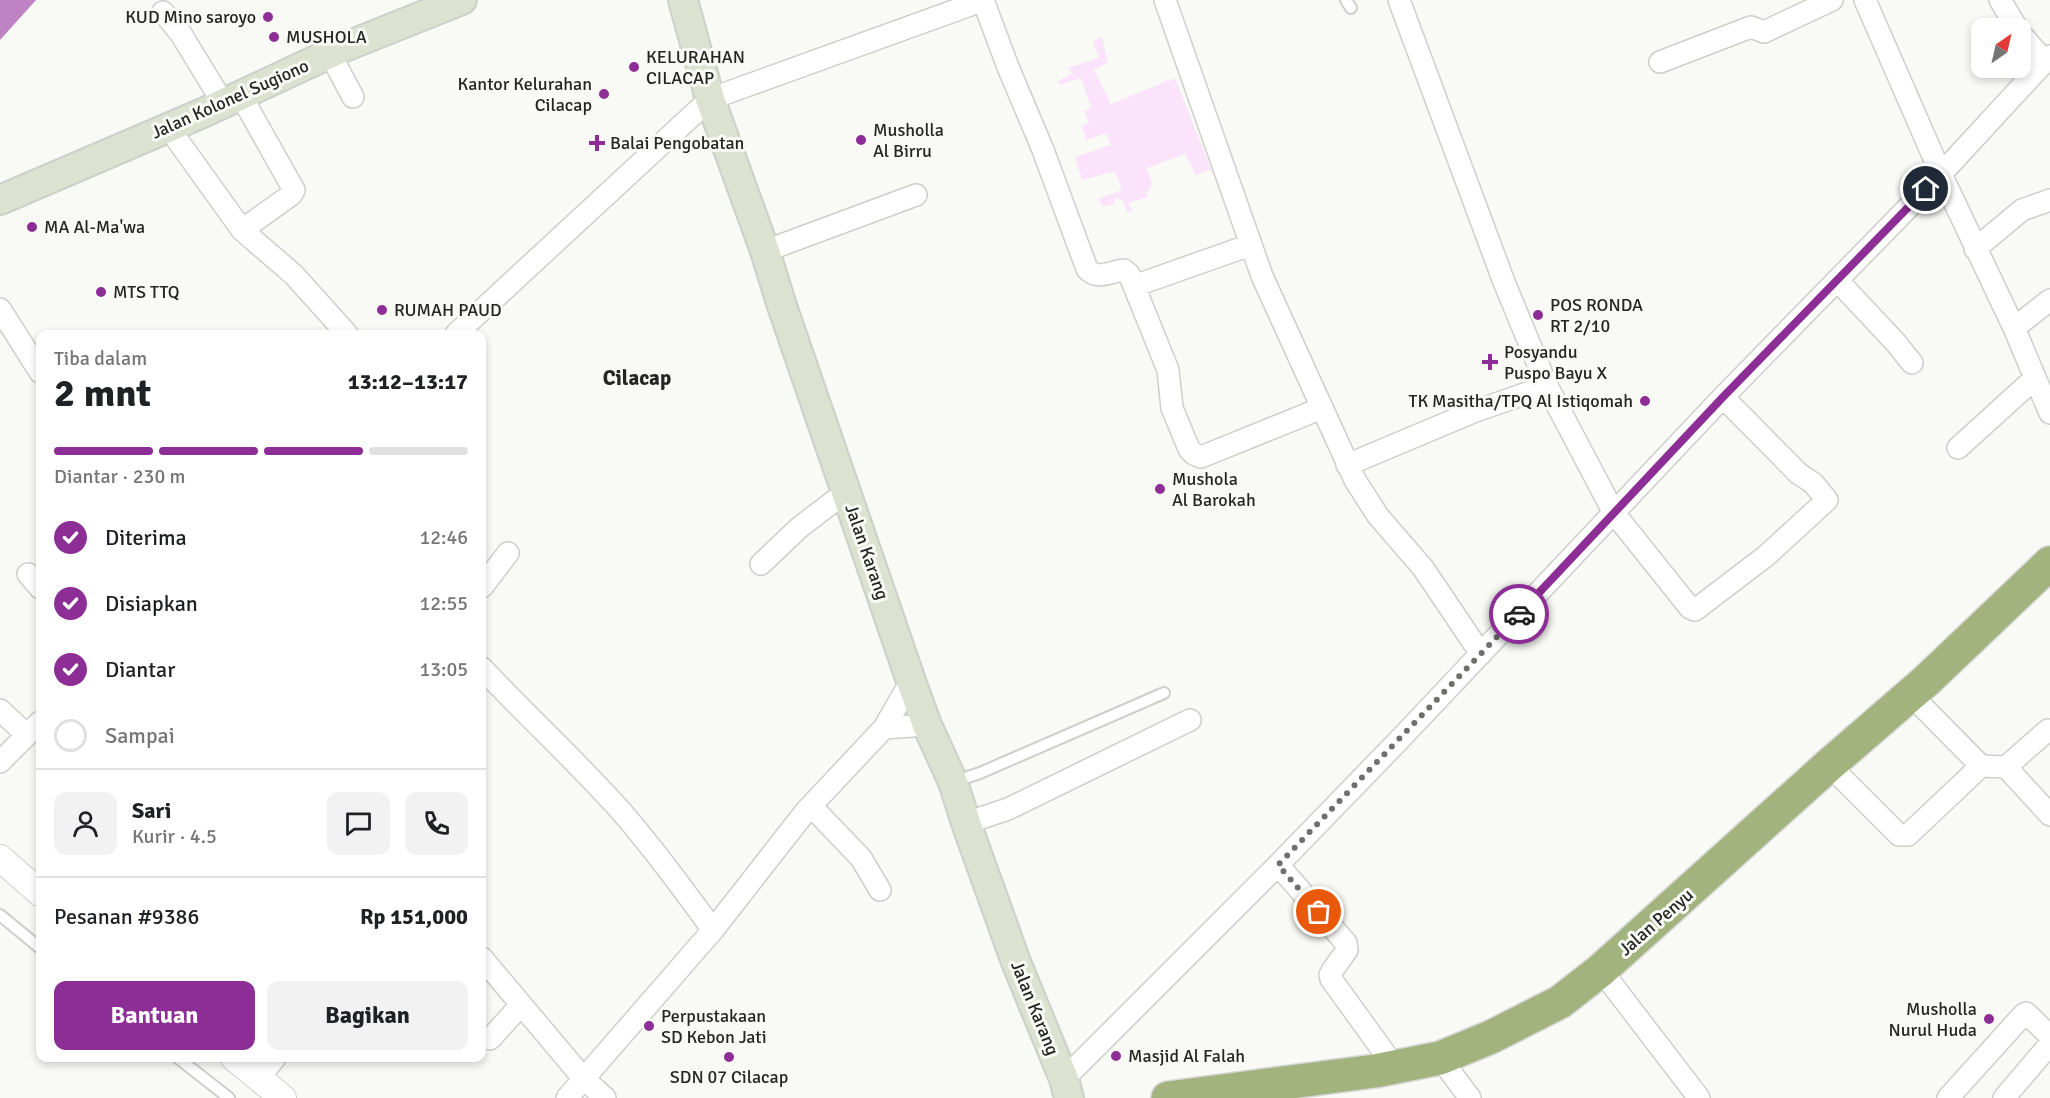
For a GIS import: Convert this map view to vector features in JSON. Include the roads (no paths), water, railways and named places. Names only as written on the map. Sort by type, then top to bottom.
[{"type":"highway","name":"Jalan Penyu","points":[[1168,1098],[1363,1072],[1440,1058],[1491,1037],[1560,1002],[1601,970],[1911,695],[2050,563]]},
{"type":"main road","name":"Jalan Kolonel Sugiono","points":[[0,200],[330,54],[462,0]]},
{"type":"main road","name":"Jalan Karang","points":[[683,0],[710,99],[765,251],[911,681],[927,725],[953,782],[1016,963],[1066,1088]]},
{"type":"street","points":[[460,330],[710,99],[984,0],[1087,269],[1091,274],[1098,276],[1124,270],[1130,274],[1168,370],[1172,408],[1194,454],[1205,456],[1322,408]]},
{"type":"street","points":[[1165,0],[1262,276],[1347,465],[1378,516],[1423,568],[1481,654]]},
{"type":"street","points":[[1399,0],[1504,282],[1547,386],[1614,513],[1690,608],[1695,610],[1766,556],[1827,499],[1723,397]]},
{"type":"street","points":[[1660,62],[1751,27],[1764,32],[1832,0]]},
{"type":"street","points":[[1864,0],[1975,249],[2014,328],[2050,413]]},
{"type":"street","points":[[2000,0],[2011,18]]},
{"type":"street","points":[[163,12],[232,99],[294,190],[291,195],[242,230]]},
{"type":"street","points":[[1066,1088],[1723,397],[1941,174],[2048,60],[2031,44]]},
{"type":"street","points":[[330,54],[353,97]]},
{"type":"street","points":[[168,127],[242,230],[294,275],[343,330]]},
{"type":"street","points":[[765,251],[916,195]]},
{"type":"street","points":[[1975,249],[2022,210],[2050,201]]},
{"type":"street","points":[[1134,286],[1250,245]]},
{"type":"street","points":[[1837,280],[1912,363]]},
{"type":"street","points":[[2014,328],[2050,300]]},
{"type":"street","points":[[0,309],[36,366]]},
{"type":"street","points":[[1958,448],[2034,379]]},
{"type":"street","points":[[1347,465],[1473,412],[1547,386]]},
{"type":"street","points":[[761,564],[800,527],[846,492]]},
{"type":"street","points":[[486,582],[508,553]]},
{"type":"street","points":[[486,672],[620,810],[713,930]]},
{"type":"street","points":[[567,1098],[713,930],[812,806],[884,728],[911,681]]},
{"type":"street","points":[[1911,695],[1981,766],[2006,767],[2048,730]]},
{"type":"street","points":[[0,710],[34,728],[0,762]]},
{"type":"street","points":[[966,823],[1008,809],[1190,720]]},
{"type":"street","points":[[884,728],[927,725]]},
{"type":"street","points":[[1830,765],[1899,836],[1903,837],[1908,835],[1981,766]]},
{"type":"street","points":[[2006,767],[2050,815]]},
{"type":"street","points":[[812,806],[861,858],[880,890]]},
{"type":"street","points":[[0,858],[36,890]]},
{"type":"street","points":[[1278,865],[1346,943],[1347,950],[1332,971],[1331,979],[1395,1066]]},
{"type":"street","points":[[486,963],[583,1078],[606,1098]]},
{"type":"street","points":[[1601,970],[1699,1098]]},
{"type":"street","points":[[490,1039],[521,1005]]},
{"type":"street","points":[[1948,1098],[2026,1013],[2050,1036]]},
{"type":"street","points":[[2004,1098],[2050,1044]]},
{"type":"street","points":[[1440,1058],[1470,1098]]},
{"type":"street","points":[[239,1062],[283,1098]]},
{"type":"street","points":[[259,1078],[272,1062]]},
{"type":"lane","points":[[953,782],[980,773],[1164,693]]},
{"type":"lane","points":[[0,915],[36,945]]},
{"type":"lane","points":[[183,1062],[229,1098]]},
{"type":"place","name":"KUD Mino saroyo","points":[[268,17]]},
{"type":"place","name":"MUSHOLA","points":[[274,37]]},
{"type":"place","name":"KELURAHAN CILACAP","points":[[634,67]]},
{"type":"place","name":"Kantor Kelurahan Cilacap","points":[[604,94]]},
{"type":"place","name":"Musholla Al Birru","points":[[861,140]]},
{"type":"place","name":"Balai Pengobatan","points":[[597,143]]},
{"type":"place","name":"MA Al-Ma'wa","points":[[32,227]]},
{"type":"place","name":"MTS TTQ","points":[[101,292]]},
{"type":"place","name":"RUMAH PAUD","points":[[382,310]]},
{"type":"place","name":"POS RONDA RT 2/10","points":[[1538,315]]},
{"type":"place","name":"Posyandu Puspo Bayu X","points":[[1490,362]]},
{"type":"place","name":"TK Masitha/TPQ Al Istiqomah","points":[[1645,401]]},
{"type":"place","name":"Mushola Al Barokah","points":[[1160,489]]},
{"type":"place","name":"Musholla Nurul Huda","points":[[1989,1019]]},
{"type":"place","name":"Perpustakaan SD Kebon Jati","points":[[649,1026]]},
{"type":"place","name":"Masjid Al Falah","points":[[1116,1056]]},
{"type":"place","name":"SDN 07 Cilacap","points":[[729,1057]]},
{"type":"district","name":"Cilacap","points":[[637,378]]}]
